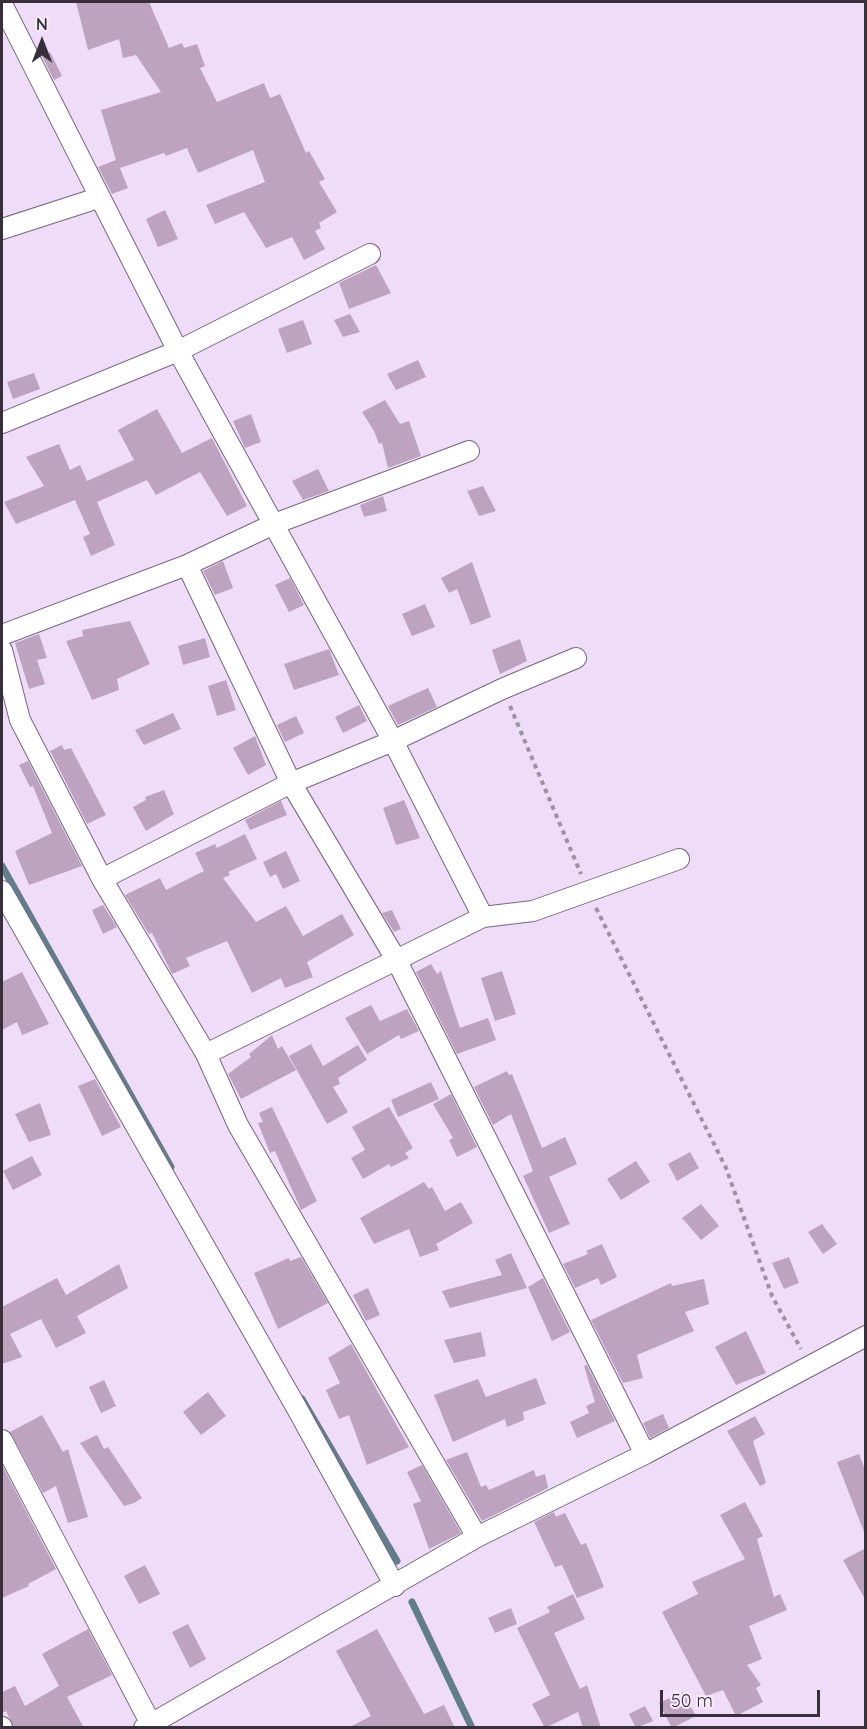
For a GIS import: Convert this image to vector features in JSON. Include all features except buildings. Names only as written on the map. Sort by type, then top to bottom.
[{"type":"street","points":[[2,4],[98,198],[178,351],[393,741],[483,917]]},
{"type":"street","points":[[2,229],[98,198]]},
{"type":"street","points":[[2,423],[178,351],[370,254]]},
{"type":"street","points":[[2,634],[186,565],[274,524],[469,451]]},
{"type":"street","points":[[186,565],[291,783],[397,961],[645,1454]]},
{"type":"street","points":[[2,650],[20,720],[102,879],[206,1054],[238,1125],[477,1537]]},
{"type":"street","points":[[102,879],[291,783],[393,741],[502,689],[576,658]]},
{"type":"street","points":[[206,1054],[483,917],[533,911],[680,859]]},
{"type":"street","points":[[2,891],[290,1395],[395,1586]]},
{"type":"street","points":[[2,1440],[147,1726],[477,1537],[645,1454],[866,1336]]},
{"type":"path","points":[[502,689],[589,893],[726,1168],[772,1296],[810,1365]]},
{"type":"waterway","points":[[2,866],[171,1167]]},
{"type":"waterway","points":[[302,1399],[397,1561]]},
{"type":"waterway","points":[[412,1602],[472,1728]]}]
